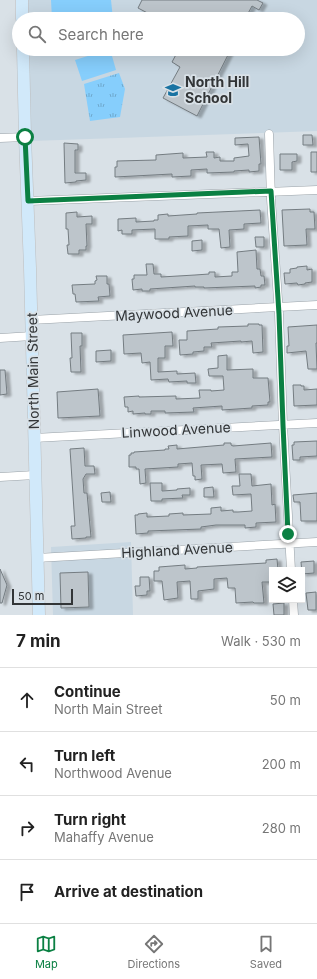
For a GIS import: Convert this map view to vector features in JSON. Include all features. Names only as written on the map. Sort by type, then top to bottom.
[{"type":"main road","points":[[22,0],[22,12]]},
{"type":"main road","name":"North Main Street","points":[[23,56],[39,615]]},
{"type":"street","points":[[0,138],[25,132]]},
{"type":"street","points":[[269,134],[291,567]]},
{"type":"street","points":[[28,201],[317,190]]},
{"type":"street","name":"Maywood Avenue","points":[[31,320],[317,305]]},
{"type":"street","points":[[0,338],[32,336]]},
{"type":"street","name":"Linwood Avenue","points":[[34,438],[317,423]]},
{"type":"street","points":[[0,477],[35,475]]},
{"type":"street","name":"Highland Avenue","points":[[37,558],[317,542]]},
{"type":"street","points":[[293,603],[294,615]]},
{"type":"shaded area","name":"North Hill School","points":[[28,0],[317,0],[317,131],[31,141],[29,56],[305,56],[305,12],[28,12]]},
{"type":"shaded area","points":[[131,542],[133,615],[53,615],[51,547]]},
{"type":"green space","points":[[51,0],[111,0],[112,12],[52,12]]},
{"type":"green space","points":[[88,56],[112,56],[116,70],[82,81],[75,60]]},
{"type":"green space","points":[[119,73],[125,89],[120,117],[90,121],[84,84]]},
{"type":"building","points":[[142,0],[257,0],[263,3],[259,10],[252,6],[249,12],[146,12],[138,8]]},
{"type":"building","points":[[175,56],[227,56],[197,116],[163,98],[180,67],[172,62]]},
{"type":"building","points":[[303,135],[312,135],[313,145],[303,145]]},
{"type":"building","points":[[259,137],[261,164],[259,164],[259,171],[249,172],[249,170],[207,173],[207,169],[191,170],[191,176],[172,177],[172,174],[115,177],[115,167],[117,167],[117,161],[156,160],[156,155],[183,153],[183,158],[207,157],[206,152],[214,152],[214,158],[220,157],[220,161],[234,161],[234,158],[249,156],[248,144],[235,145],[235,138]]},
{"type":"building","points":[[64,143],[78,144],[78,150],[75,150],[75,173],[86,173],[86,180],[65,183]]},
{"type":"building","points":[[311,152],[317,152],[317,172],[311,172]]},
{"type":"building","points":[[280,154],[297,154],[297,161],[292,162],[292,170],[280,170]]},
{"type":"building","points":[[310,209],[310,212],[314,212],[315,229],[306,229],[307,245],[284,246],[282,210]]},
{"type":"building","points":[[260,210],[261,223],[244,224],[244,229],[229,230],[230,247],[221,248],[219,229],[208,229],[208,225],[188,226],[188,236],[169,237],[169,239],[155,239],[155,229],[132,230],[132,234],[122,234],[122,230],[118,231],[118,219],[136,218],[136,222],[154,221],[158,220],[158,215],[168,214],[168,216]]},
{"type":"building","points":[[77,212],[77,217],[92,216],[92,224],[86,224],[86,250],[79,250],[79,254],[68,254],[67,245],[69,245],[68,229],[66,229],[66,213]]},
{"type":"building","points":[[255,237],[264,237],[264,247],[256,247]]},
{"type":"building","points":[[202,240],[202,250],[192,251],[192,241]]},
{"type":"building","points":[[256,250],[257,269],[260,269],[261,276],[264,276],[265,285],[261,285],[261,287],[204,288],[195,286],[150,289],[150,291],[142,291],[142,289],[133,290],[132,279],[134,279],[134,275],[147,275],[146,264],[153,264],[154,274],[161,274],[161,277],[209,274],[209,272],[215,272],[215,277],[232,276],[232,272],[238,272],[237,252]]},
{"type":"building","points":[[307,266],[307,270],[312,269],[312,282],[298,285],[297,283],[285,284],[284,273],[290,273],[290,269]]},
{"type":"building","points":[[96,276],[107,276],[110,296],[98,297],[99,301],[76,302],[72,285],[95,284],[95,281],[97,280]]},
{"type":"building","points":[[248,324],[262,325],[263,352],[253,353],[252,341],[241,341],[211,343],[212,347],[204,347],[204,351],[180,355],[179,340],[187,340],[187,331],[218,329],[218,327],[248,326]]},
{"type":"building","points":[[317,325],[317,369],[308,369],[306,351],[287,353],[287,346],[289,346],[288,327]]},
{"type":"building","points":[[172,332],[173,346],[165,346],[165,358],[158,358],[158,372],[177,371],[177,374],[195,373],[196,383],[187,383],[187,381],[169,382],[168,379],[151,380],[150,362],[142,363],[141,353],[124,354],[123,335]]},
{"type":"building","points":[[71,333],[82,333],[82,346],[80,346],[81,372],[71,372]]},
{"type":"building","points":[[111,350],[111,361],[96,362],[96,351]]},
{"type":"building","points":[[227,355],[227,370],[253,369],[253,378],[268,378],[270,402],[268,402],[268,405],[252,406],[252,408],[222,410],[222,406],[193,408],[194,412],[165,413],[165,411],[151,411],[151,414],[133,414],[133,411],[128,412],[128,407],[125,407],[124,397],[176,396],[176,399],[200,398],[199,390],[224,390],[223,376],[209,376],[208,369],[218,368],[218,356]]},
{"type":"building","points":[[0,370],[5,370],[7,394],[0,395]]},
{"type":"building","points":[[293,385],[304,386],[304,390],[317,389],[317,405],[294,406]]},
{"type":"building","points":[[98,389],[100,416],[58,418],[57,392]]},
{"type":"building","points":[[317,441],[317,456],[300,457],[300,460],[293,460],[292,445],[294,445],[294,442]]},
{"type":"building","points":[[224,443],[231,443],[233,446],[271,443],[272,457],[235,459],[236,472],[223,473],[222,464],[201,465],[202,479],[195,480],[195,476],[193,476],[192,463],[178,464],[178,467],[145,469],[146,483],[140,484],[139,469],[136,469],[136,467],[129,467],[129,455],[134,452],[165,450],[169,449],[168,446],[177,445],[177,449],[224,445]]},
{"type":"building","points":[[84,448],[85,466],[94,466],[95,474],[86,474],[83,479],[84,493],[87,493],[91,537],[72,539],[71,526],[75,526],[70,449]]},
{"type":"building","points":[[239,474],[251,474],[252,486],[271,484],[272,505],[275,504],[276,522],[256,523],[256,527],[245,528],[245,525],[216,525],[201,527],[201,529],[148,531],[148,533],[136,534],[135,515],[138,514],[147,513],[147,517],[169,516],[169,514],[183,513],[183,515],[211,514],[211,508],[221,507],[221,511],[252,511],[251,494],[233,495],[232,486],[240,486]]},
{"type":"building","points":[[150,483],[162,483],[162,491],[190,488],[190,495],[182,495],[183,498],[151,501]]},
{"type":"building","points":[[213,487],[214,497],[204,497],[204,488]]},
{"type":"building","points":[[110,492],[111,502],[102,502],[101,493]]},
{"type":"building","points":[[317,493],[317,521],[301,521],[300,502],[294,502],[293,495]]},
{"type":"building","points":[[277,559],[278,567],[269,567],[269,582],[262,582],[264,603],[236,603],[235,588],[228,588],[227,578],[214,579],[214,589],[198,591],[198,599],[191,599],[190,581],[177,582],[178,598],[164,600],[162,581],[154,581],[154,571],[159,571],[159,567],[185,565],[185,569],[266,563],[266,560]]},
{"type":"building","points":[[314,561],[314,573],[305,574],[305,567],[301,567],[301,562]]},
{"type":"building","points":[[0,569],[7,585],[2,603],[0,603]]},
{"type":"building","points":[[88,572],[89,607],[61,608],[60,573]]},
{"type":"building","points":[[140,577],[149,577],[150,591],[147,591],[147,595],[136,596],[135,586],[140,586]]},
{"type":"building","points":[[316,592],[316,610],[308,610],[306,593]]},
{"type":"building","points":[[284,603],[284,615],[274,615],[273,604]]},
{"type":"place","name":"North Hill School","points":[[173,90]]},
{"type":"route","points":[[25,137],[28,201],[271,191],[279,314],[288,534]]}]
